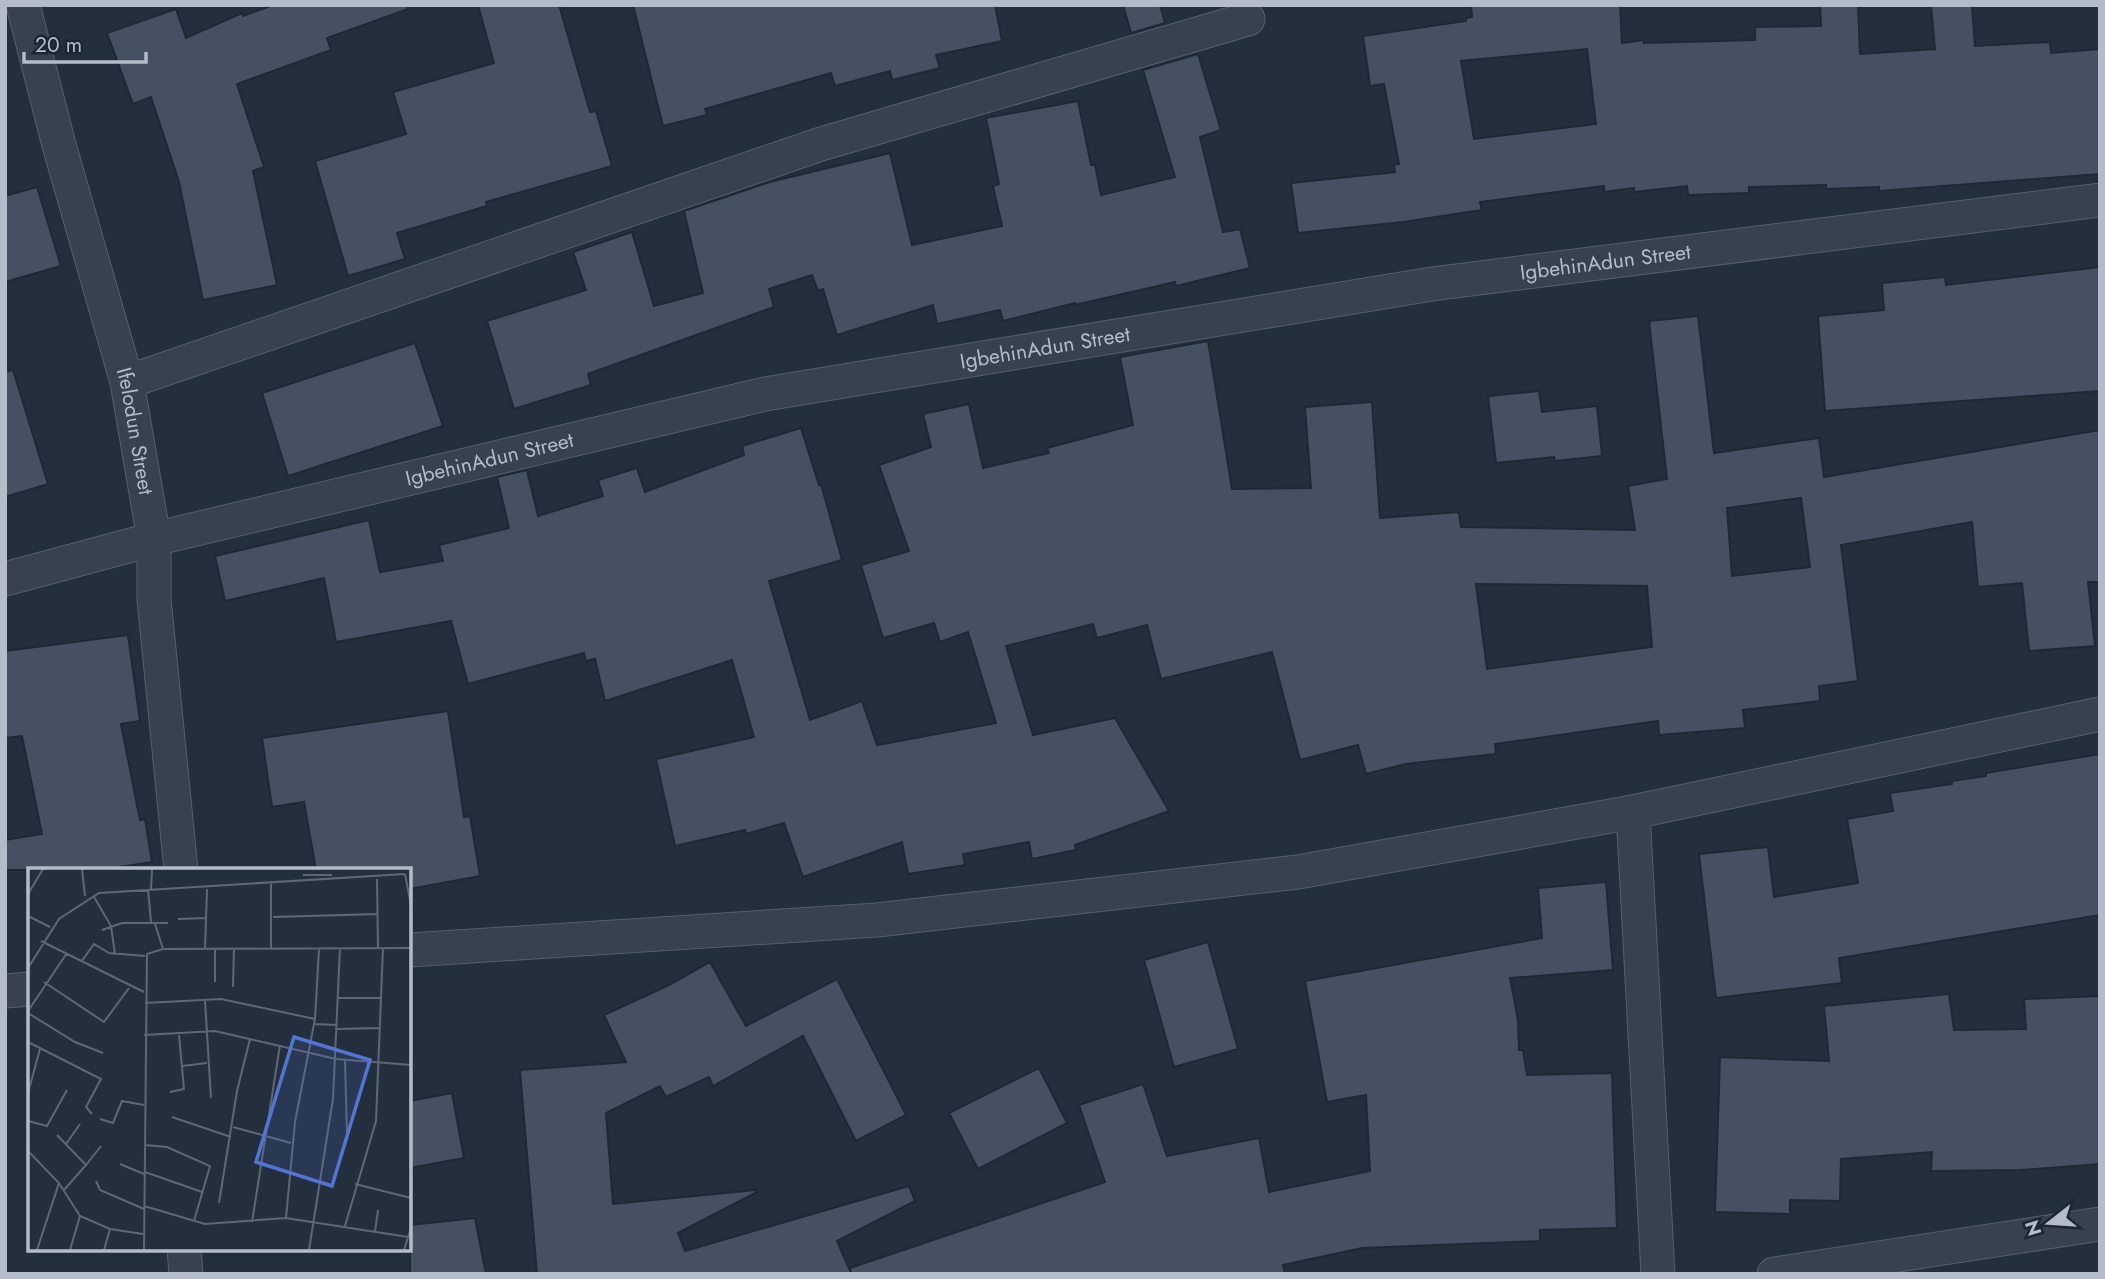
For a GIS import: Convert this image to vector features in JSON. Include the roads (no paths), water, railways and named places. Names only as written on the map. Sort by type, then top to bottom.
[{"type":"street","name":"Ifelodun Street","points":[[23,5],[59,145],[127,382],[154,539],[153,599],[181,868]]},
{"type":"street","points":[[127,382],[821,144],[1248,19]]},
{"type":"street","name":"IgbehinAdun Street","points":[[5,579],[154,539],[765,394],[1432,284],[1825,237],[2100,200]]},
{"type":"street","points":[[411,950],[877,920],[1298,872],[1633,811],[2100,713]]},
{"type":"street","points":[[1633,811],[1658,1274]]},
{"type":"street","points":[[5,991],[28,989]]},
{"type":"street","points":[[1774,1274],[2100,1224]]},
{"type":"street","points":[[184,1251],[186,1274]]}]
